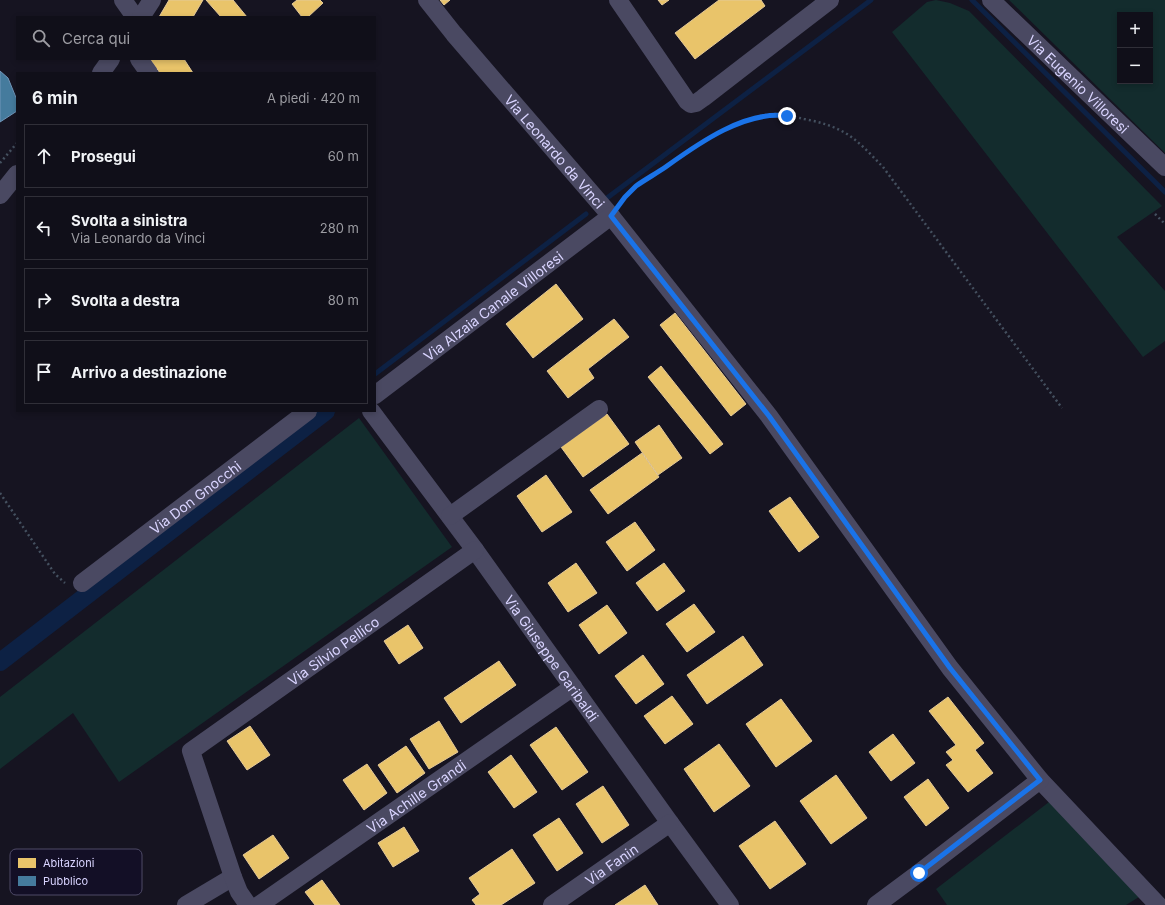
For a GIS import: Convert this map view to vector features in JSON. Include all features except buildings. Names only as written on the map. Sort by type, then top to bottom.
[{"type":"street","points":[[123,0],[134,16]]},
{"type":"street","points":[[142,16],[152,0]]},
{"type":"street","name":"Via Leonardo da Vinci","points":[[427,0],[459,40],[611,216],[769,416],[950,668],[1040,780],[1158,905]]},
{"type":"street","points":[[618,0],[687,101],[691,104],[696,103],[703,98],[830,0]]},
{"type":"street","name":"Via Eugenio Villoresi","points":[[991,0],[1165,167]]},
{"type":"street","points":[[102,72],[111,60]]},
{"type":"street","points":[[140,60],[148,72]]},
{"type":"street","points":[[0,195],[16,175]]},
{"type":"street","name":"Via Alzaia Canale Villoresi","points":[[376,394],[611,216]]},
{"type":"street","points":[[450,516],[599,409]]},
{"type":"street","name":"Via Don Gnocchi","points":[[82,582],[307,412]]},
{"type":"street","name":"Via Giuseppe Garibaldi","points":[[372,412],[475,550],[730,905]]},
{"type":"street","name":"Via Silvio Pellico","points":[[233,876],[191,751],[475,550]]},
{"type":"street","name":"Via Achille Grandi","points":[[259,905],[573,687]]},
{"type":"street","points":[[876,905],[1040,780]]},
{"type":"street","name":"Via Fanin","points":[[552,905],[670,823]]},
{"type":"street","points":[[186,905],[233,876],[239,892],[248,905]]},
{"type":"path","points":[[611,216],[625,197],[636,186],[718,133],[754,118],[775,114],[834,126],[848,134],[860,144],[883,168],[1062,408]]},
{"type":"path","points":[[0,163],[16,144]]},
{"type":"path","points":[[1155,214],[1165,224]]},
{"type":"path","points":[[0,493],[55,574],[62,581],[68,584],[78,584],[82,582]]},
{"type":"green space","points":[[936,0],[950,3],[969,11],[1162,206],[1117,237],[1165,291],[1165,341],[1143,357],[892,32],[927,2]]},
{"type":"green space","points":[[1009,0],[1165,0],[1165,153]]},
{"type":"green space","points":[[359,418],[452,547],[119,782],[73,713],[0,769],[0,697]]},
{"type":"green space","points":[[1049,802],[1139,897],[1126,905],[947,905],[936,889]]},
{"type":"waterway","points":[[607,198],[871,0]]},
{"type":"waterway","points":[[972,0],[1165,192]]},
{"type":"waterway","points":[[376,373],[586,214]]},
{"type":"waterway","points":[[0,662],[325,412]]},
{"type":"route","points":[[787,116],[775,114],[754,118],[718,133],[636,186],[625,197],[611,216],[769,416],[950,668],[1040,780],[919,873]]}]
